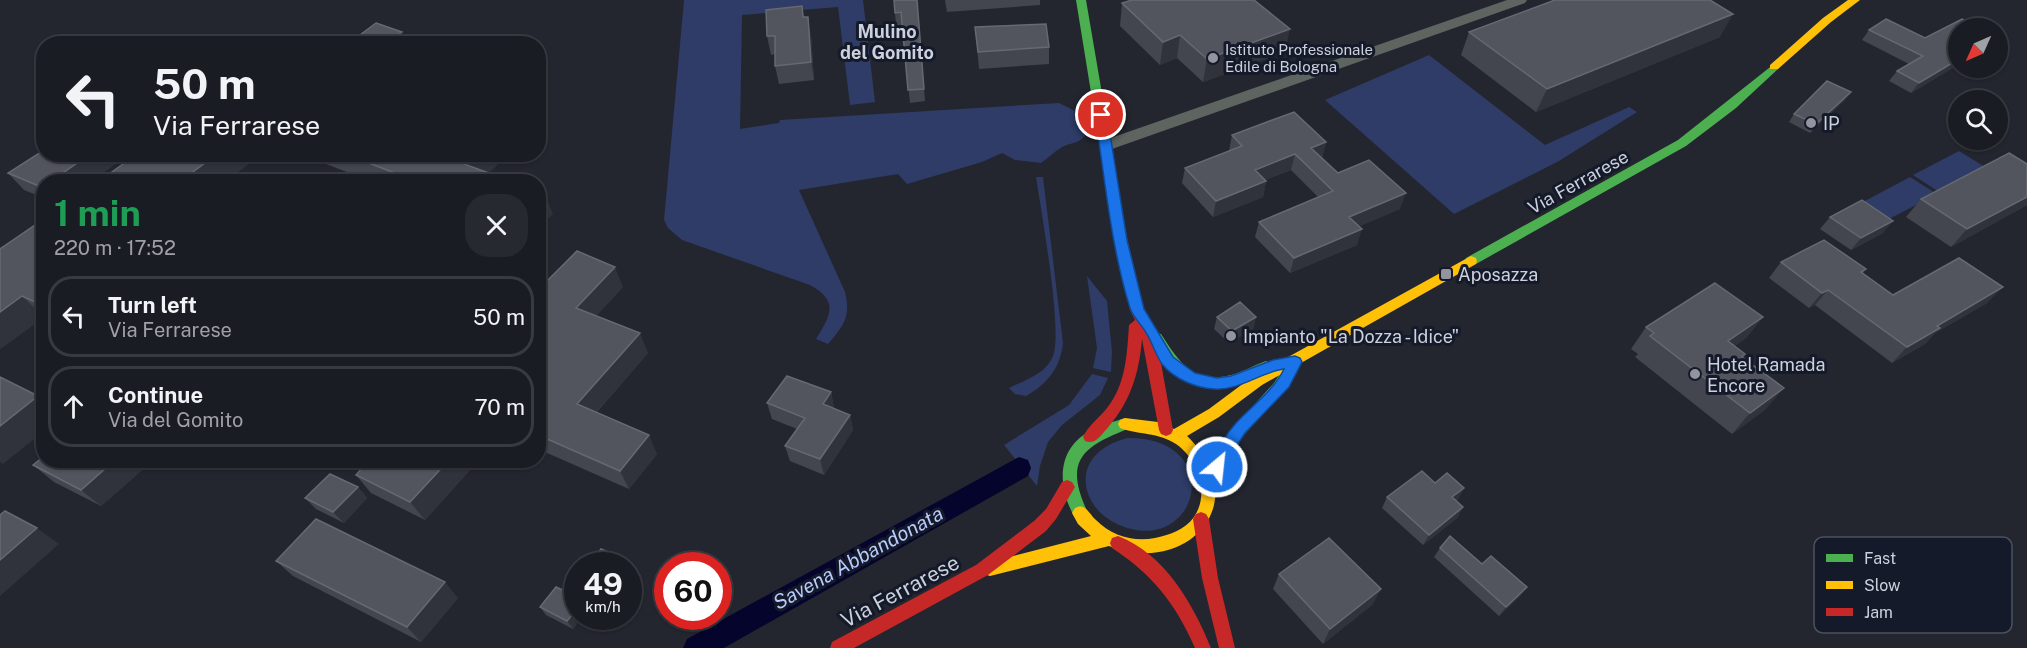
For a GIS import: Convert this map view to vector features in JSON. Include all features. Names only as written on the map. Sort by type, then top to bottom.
[{"type":"main road","points":[[1081,0],[1107,145],[1121,240],[1137,310],[1147,333],[1171,433]]},
{"type":"main road","name":"Via Ferrarese","points":[[1171,433],[1214,413],[1257,381],[1295,362],[1446,274],[1612,184],[1682,143],[1732,105],[1827,20],[1855,0]]},
{"type":"main road","points":[[982,570],[1040,526],[1051,514],[1067,487],[1070,463],[1080,446],[1113,414],[1126,395],[1133,376],[1137,310]]},
{"type":"main road","name":"Via Ferrarese","points":[[1137,310],[1168,361],[1181,372],[1201,382],[1217,384],[1232,381],[1273,365],[1295,362]]},
{"type":"main road","name":"Via Ferrarese","points":[[1210,484],[1228,445],[1250,416],[1284,383],[1295,362]]},
{"type":"main road","points":[[982,570],[1031,560],[1064,548],[1113,541],[1138,547],[1166,544],[1190,532],[1201,519],[1209,501],[1210,484],[1200,456],[1171,433],[1149,425],[1125,424],[1102,430],[1090,437]]},
{"type":"main road","points":[[1067,487],[1073,506],[1084,522],[1153,567],[1176,589],[1190,615],[1203,648]]},
{"type":"main road","points":[[1201,519],[1212,587],[1227,648]]},
{"type":"main road","name":"Via Ferrarese","points":[[838,648],[982,570]]},
{"type":"street","points":[[1107,145],[1520,0]]},
{"type":"shaded area","points":[[684,0],[863,0],[875,102],[850,105],[838,7],[742,15],[740,129],[779,123],[780,120],[1059,103],[1081,114],[1087,132],[1079,141],[1062,147],[1041,163],[1015,160],[1002,153],[982,162],[907,184],[898,174],[799,190],[847,301],[845,320],[828,344],[816,339],[830,309],[829,303],[819,291],[810,285],[682,240],[668,228],[664,220]]},
{"type":"shaded area","points":[[1429,55],[1545,145],[1629,107],[1637,112],[1559,161],[1454,214],[1325,100]]},
{"type":"shaded area","points":[[1959,151],[1985,167],[1939,192],[1913,175]]},
{"type":"shaded area","points":[[1036,177],[1043,177],[1063,343],[1056,368],[1046,381],[1026,396],[1015,394],[1009,388],[1034,376],[1050,362],[1055,342],[1050,270]]},
{"type":"shaded area","points":[[1910,177],[1937,194],[1889,219],[1863,202]]},
{"type":"shaded area","points":[[1087,276],[1107,301],[1112,352],[1111,372],[1093,368],[1097,348]]},
{"type":"shaded area","points":[[1092,374],[1108,378],[1100,395],[1062,425],[1048,442],[1040,466],[1037,486],[1004,445],[1069,405]]},
{"type":"shaded area","points":[[1127,438],[1160,443],[1181,456],[1191,475],[1191,495],[1182,513],[1166,526],[1143,531],[1115,523],[1100,512],[1089,497],[1086,475],[1092,460],[1104,448]]},
{"type":"building","points":[[894,0],[917,0],[924,89],[908,90],[901,12],[895,13]]},
{"type":"building","points":[[1132,0],[1254,0],[1290,29],[1207,59],[1180,35],[1163,42],[1122,3]]},
{"type":"building","points":[[1555,0],[1710,0],[1733,14],[1547,89],[1469,32]]},
{"type":"building","points":[[802,6],[803,17],[808,17],[811,62],[775,66],[775,36],[767,36],[766,10]]},
{"type":"building","points":[[1886,19],[1925,38],[1948,26],[1948,66],[1919,83],[1897,71],[1923,56],[1869,30]]},
{"type":"building","points":[[376,23],[402,32],[396,36],[359,36]]},
{"type":"building","points":[[1046,24],[1049,47],[978,52],[975,27]]},
{"type":"building","points":[[1827,81],[1851,92],[1816,124],[1794,114]]},
{"type":"building","points":[[1294,112],[1326,142],[1311,148],[1338,173],[1369,160],[1406,193],[1349,217],[1362,229],[1294,258],[1259,222],[1333,191],[1295,154],[1255,170],[1266,181],[1216,201],[1185,168],[1242,146],[1232,135]]},
{"type":"building","points":[[2009,153],[2027,164],[2027,197],[1967,229],[1921,199]]},
{"type":"building","points":[[36,155],[36,162],[79,162],[61,174],[36,174],[36,185],[8,173]]},
{"type":"building","points":[[126,162],[206,162],[193,172],[198,174],[109,174]]},
{"type":"building","points":[[366,162],[466,162],[464,164],[491,174],[398,174]]},
{"type":"building","points":[[1862,200],[1893,221],[1861,238],[1830,217]]},
{"type":"building","points":[[36,224],[36,302],[22,296],[0,312],[0,249]]},
{"type":"building","points":[[1824,240],[1866,269],[1861,272],[1893,295],[1959,258],[2003,287],[1937,326],[1940,328],[1907,347],[1828,290],[1822,293],[1781,262]]},
{"type":"building","points":[[577,251],[615,267],[576,308],[640,333],[577,404],[649,435],[620,471],[546,439],[546,282]]},
{"type":"building","points":[[1715,283],[1763,317],[1728,341],[1745,354],[1742,357],[1784,388],[1750,413],[1650,336],[1654,333],[1646,327]]},
{"type":"building","points":[[1240,302],[1256,317],[1232,331],[1217,317]]},
{"type":"building","points":[[787,376],[831,392],[823,404],[850,415],[820,459],[785,446],[805,418],[767,403]]},
{"type":"building","points":[[0,377],[36,395],[36,398],[0,426]]},
{"type":"building","points":[[39,468],[106,468],[81,490]]},
{"type":"building","points":[[362,468],[442,468],[410,502],[356,475]]},
{"type":"building","points":[[1422,471],[1435,483],[1447,473],[1464,488],[1452,497],[1463,507],[1429,535],[1387,497]]},
{"type":"building","points":[[330,474],[358,487],[333,512],[305,498]]},
{"type":"building","points":[[5,511],[37,528],[0,560],[0,515]]},
{"type":"building","points":[[316,519],[445,582],[407,627],[276,561]]},
{"type":"building","points":[[1450,536],[1482,564],[1491,556],[1527,587],[1506,607],[1440,548]]},
{"type":"building","points":[[1329,538],[1381,589],[1330,629],[1279,574]]},
{"type":"building","points":[[556,587],[564,591],[564,619],[540,607]]},
{"type":"waterway","name":"Savena Abbandonata","points":[[697,648],[1019,468]]},
{"type":"traffic: fast","points":[[1081,0],[1120,234]]},
{"type":"traffic: fast","points":[[1471,261],[1682,143],[1732,105],[1774,67]]},
{"type":"traffic: fast","points":[[1156,338],[1167,356],[1179,369],[1190,378],[1203,383],[1231,381],[1266,367]]},
{"type":"traffic: fast","points":[[1210,484],[1237,433],[1279,387],[1294,364]]},
{"type":"traffic: fast","points":[[1080,513],[1069,482],[1072,460],[1084,443],[1094,436],[1125,424]]},
{"type":"traffic: slow","points":[[1774,67],[1827,20],[1855,0]]},
{"type":"traffic: slow","points":[[1176,435],[1214,413],[1257,381],[1471,261]]},
{"type":"traffic: slow","points":[[1080,513],[1088,524],[1104,536],[1135,546],[1155,545],[1182,537],[1200,522],[1208,502],[1208,480],[1200,459],[1183,441],[1158,428],[1125,424]]},
{"type":"traffic: slow","points":[[990,569],[1108,539]]},
{"type":"traffic: jam","points":[[1120,234],[1137,310],[1147,333],[1153,357],[1166,430]]},
{"type":"traffic: jam","points":[[1090,437],[1114,410],[1126,387],[1133,360],[1136,325]]},
{"type":"traffic: jam","points":[[838,648],[982,570],[1040,526],[1051,514],[1067,487]]},
{"type":"traffic: jam","points":[[1201,519],[1210,578],[1227,648]]},
{"type":"traffic: jam","points":[[1118,543],[1148,564],[1170,587],[1188,614],[1203,648]]},
{"type":"place","name":"Istituto Professionale Edile di Bologna","points":[[1213,58]]},
{"type":"place","name":"IP","points":[[1811,123]]},
{"type":"place","name":"Aposazza","points":[[1446,274]]},
{"type":"place","name":"Impianto \"La Dozza - Idice\"","points":[[1231,336]]},
{"type":"place","name":"Hotel Ramada Encore","points":[[1695,374]]},
{"type":"district","name":"Mulino del Gomito","points":[[887,42]]},
{"type":"route","points":[[1101,115],[1121,240],[1137,310],[1168,361],[1181,372],[1208,384],[1232,381],[1273,365],[1295,362],[1284,383],[1250,416],[1228,445],[1217,467]]}]
